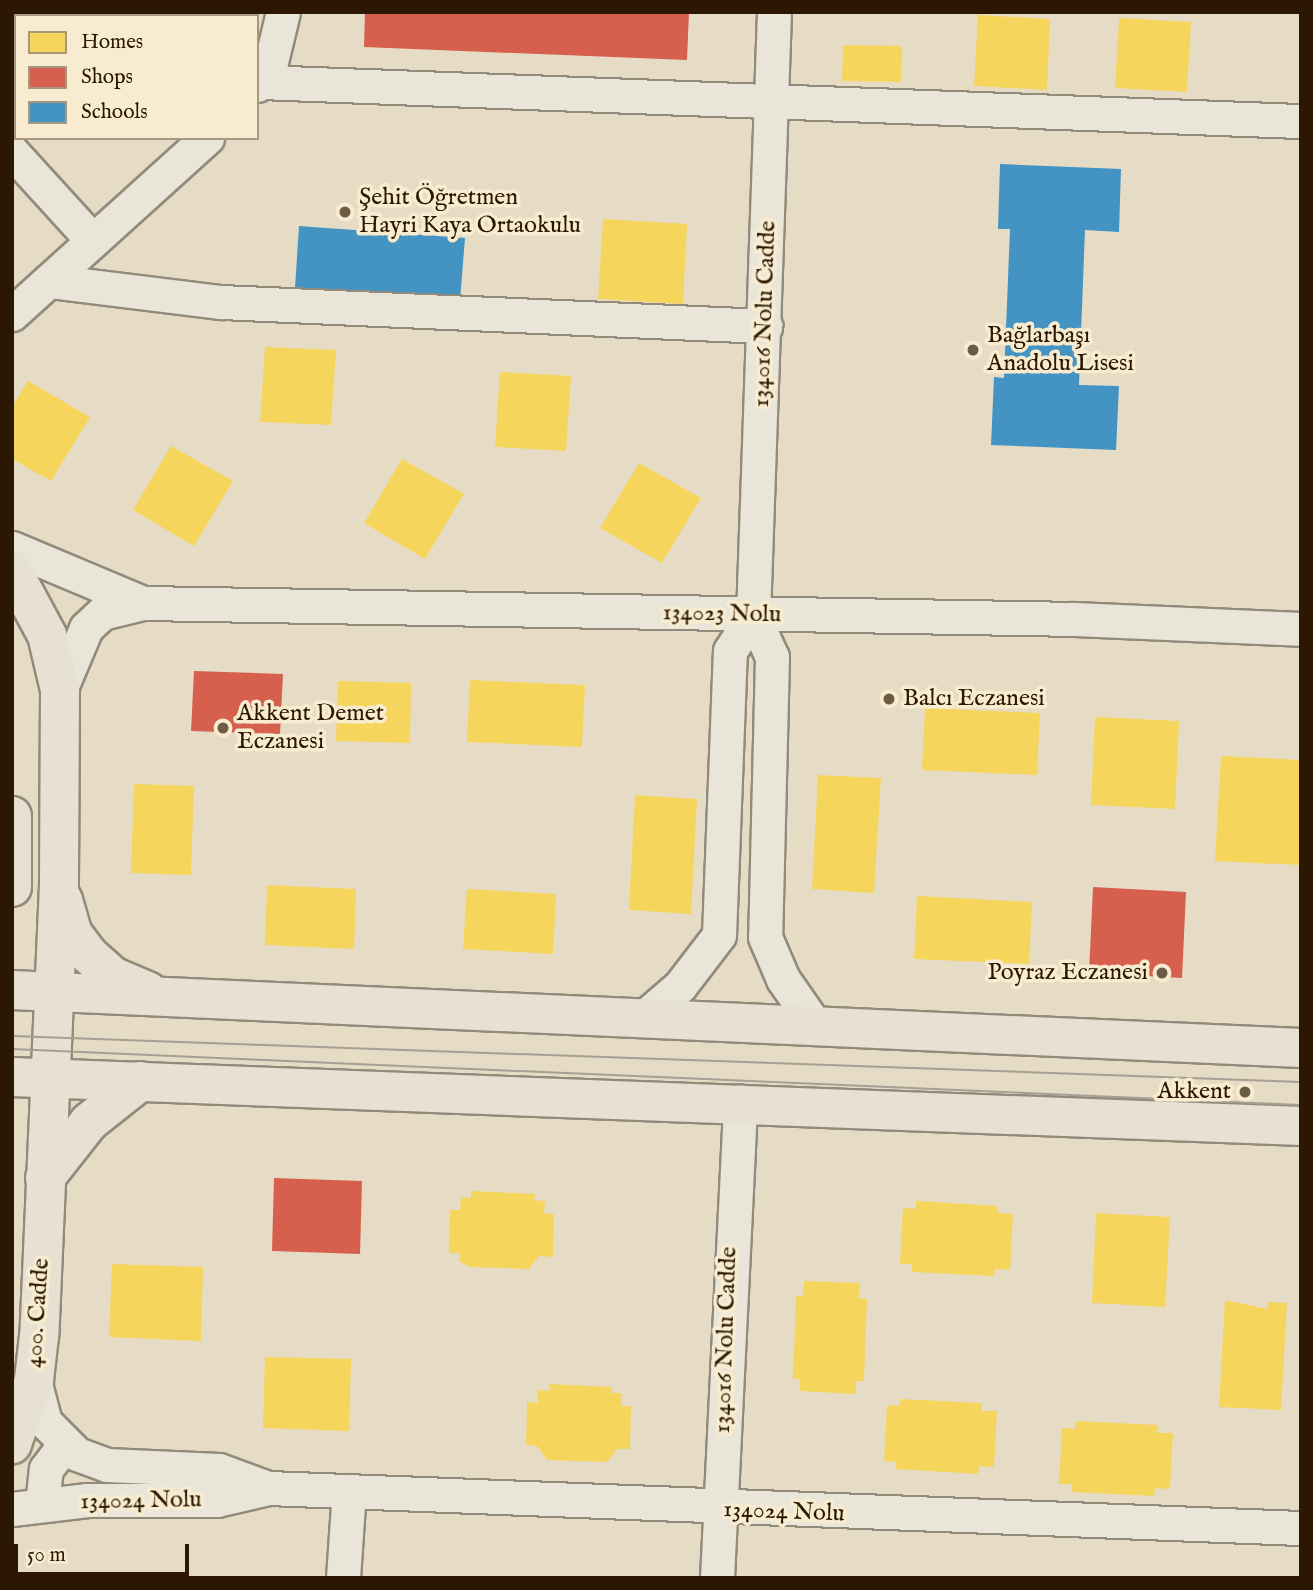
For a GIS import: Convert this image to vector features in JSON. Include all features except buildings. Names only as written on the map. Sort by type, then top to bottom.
[{"type":"main road","points":[[12,570],[47,635],[60,690],[59,885],[73,934],[89,955],[112,976],[163,997]]},
{"type":"main road","points":[[12,816],[12,887]]},
{"type":"main road","name":"400. Cadde","points":[[12,1444],[34,1380],[59,885]]},
{"type":"main road","points":[[12,990],[1301,1048]]},
{"type":"main road","points":[[12,1077],[740,1101],[1301,1126]]},
{"type":"main road","points":[[45,1178],[89,1122],[141,1081]]},
{"type":"street","points":[[283,12],[280,36],[259,84],[772,99],[1301,121]]},
{"type":"street","name":"134016 Nolu Cadde","points":[[753,615],[774,12]]},
{"type":"street","points":[[12,314],[205,140]]},
{"type":"street","points":[[12,152],[93,241]]},
{"type":"street","points":[[49,281],[221,302],[765,326]]},
{"type":"street","points":[[12,548],[143,603]]},
{"type":"street","points":[[60,690],[86,628],[102,613],[143,603]]},
{"type":"street","name":"134023 Nolu","points":[[143,603],[1301,629]]},
{"type":"street","points":[[643,1018],[680,986],[719,935],[730,651],[753,615]]},
{"type":"street","points":[[753,615],[772,657],[765,937],[783,979],[815,1025]]},
{"type":"street","name":"134016 Nolu Cadde","points":[[717,1578],[740,1101]]},
{"type":"street","name":"134024 Nolu","points":[[34,1380],[41,1416],[64,1445],[107,1465],[219,1470],[268,1488]]},
{"type":"street","points":[[27,1507],[46,1469],[64,1445]]},
{"type":"street","name":"134024 Nolu","points":[[27,1507],[218,1500],[268,1488],[719,1510],[1301,1528]]},
{"type":"street","points":[[344,1578],[349,1492]]},
{"type":"tram line","points":[[12,1036],[1301,1082]]},
{"type":"tram line","points":[[12,1049],[1301,1105]]},
{"type":"place","name":"Şehit Öğretmen Hayri Kaya Ortaokulu","points":[[345,212]]},
{"type":"place","name":"Bağlarbaşı Anadolu Lisesi","points":[[973,350]]},
{"type":"place","name":"Balcı Eczanesi","points":[[889,699]]},
{"type":"place","name":"Akkent Demet Eczanesi","points":[[223,728]]},
{"type":"place","name":"Poyraz Eczanesi","points":[[1162,973]]},
{"type":"place","name":"Akkent","points":[[1245,1092]]}]
